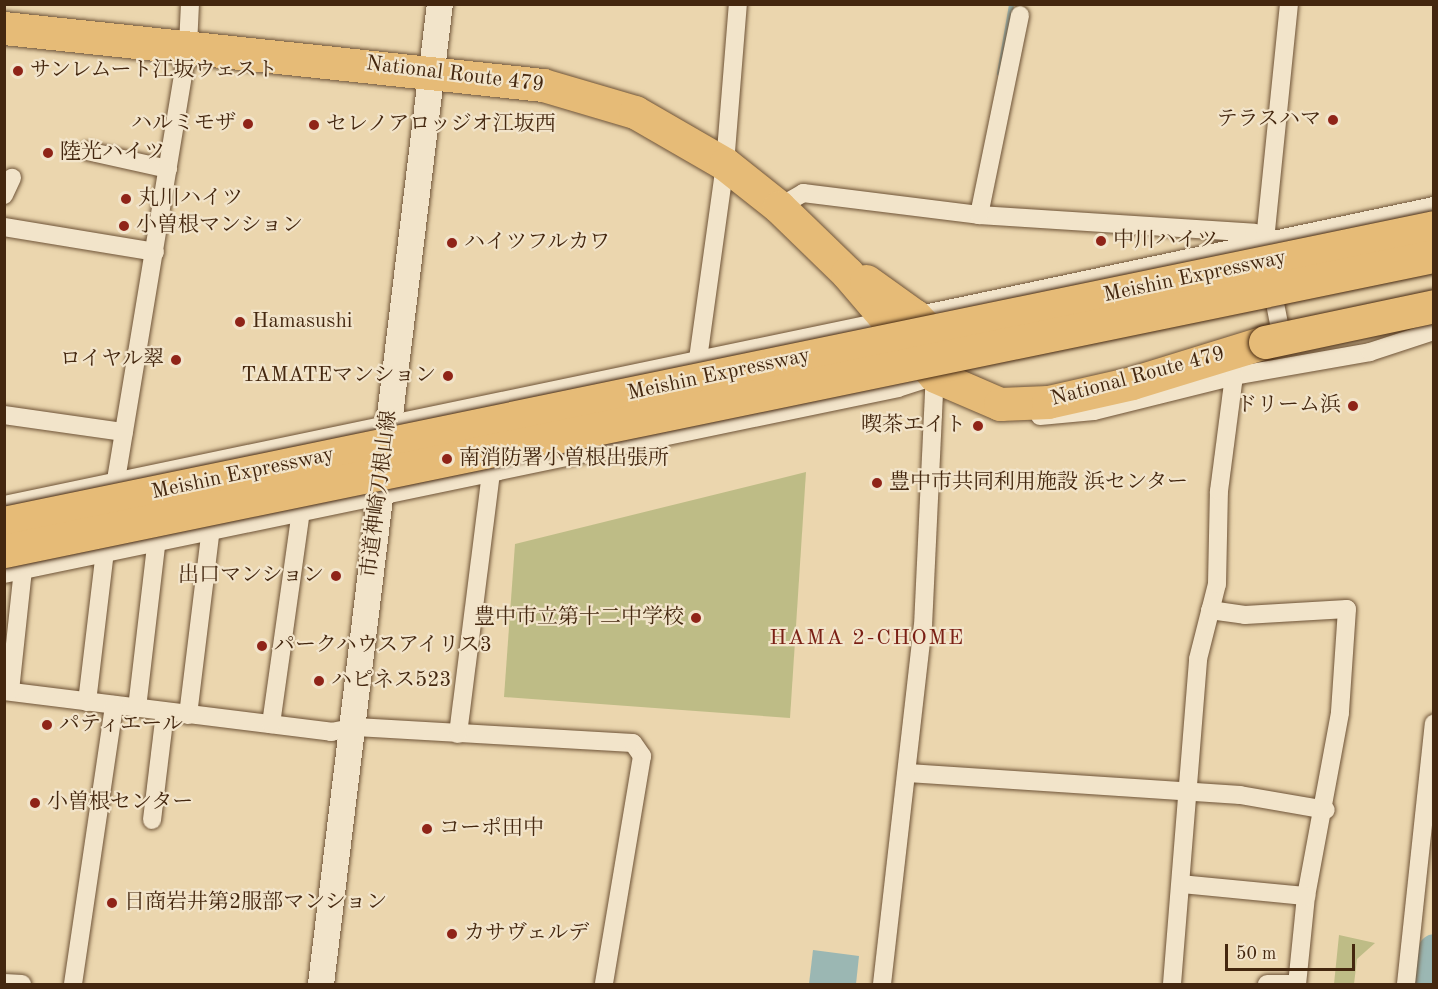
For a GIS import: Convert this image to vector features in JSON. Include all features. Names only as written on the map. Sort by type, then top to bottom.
[{"type":"highway","name":"National Route 479","points":[[4,28],[432,71],[543,85],[609,102],[663,126],[725,164],[779,207],[900,319],[972,372],[1016,385],[1126,361],[1265,342]]},
{"type":"highway","name":"Meishin Expressway","points":[[4,523],[1434,227]]},
{"type":"highway","name":"Meishin Expressway","points":[[14,561],[1434,256]]},
{"type":"highway","name":"National Route 479","points":[[900,319],[935,376],[1000,404],[1048,402],[1265,342],[1434,306]]},
{"type":"street","points":[[87,702],[104,552],[188,46],[190,4]]},
{"type":"street","name":"市道神崎刀根山線","points":[[321,984],[356,727],[379,496],[440,4]]},
{"type":"street","points":[[698,359],[725,164],[738,4]]},
{"type":"street","points":[[1287,366],[1263,241],[1289,4]]},
{"type":"street","points":[[979,215],[1020,15]]},
{"type":"street","points":[[87,151],[168,169]]},
{"type":"street","points":[[779,207],[803,193],[979,215],[1254,233],[1263,241]]},
{"type":"street","points":[[4,505],[389,422],[900,319],[1434,206]]},
{"type":"street","points":[[4,227],[155,252]]},
{"type":"street","points":[[4,574],[14,561],[104,552],[157,539],[379,496],[935,376],[965,399],[1007,414],[1063,416],[1134,402],[1234,376],[1370,352],[1434,331]]},
{"type":"street","points":[[882,984],[908,773],[923,626],[935,376]]},
{"type":"street","points":[[1172,984],[1198,659],[1210,610],[1234,376]]},
{"type":"street","points":[[4,415],[124,432]]},
{"type":"street","points":[[458,734],[491,472]]},
{"type":"street","points":[[272,724],[301,510]]},
{"type":"street","points":[[188,714],[211,529]]},
{"type":"street","points":[[137,708],[157,539]]},
{"type":"street","points":[[14,561],[7,691],[331,732],[356,727],[633,743],[642,756],[604,984]]},
{"type":"street","points":[[1210,610],[1245,615],[1347,609],[1326,810],[1306,896],[1297,984],[1267,984]]},
{"type":"street","points":[[73,984],[114,705]]},
{"type":"street","points":[[152,820],[165,712]]},
{"type":"street","points":[[1406,984],[1434,723]]},
{"type":"street","points":[[908,773],[1240,795],[1326,810]]},
{"type":"street","points":[[1181,884],[1306,896]]},
{"type":"street","points":[[4,983],[22,984]]},
{"type":"shaded area","points":[[806,472],[790,718],[504,697],[515,544]]},
{"type":"shaded area","points":[[1339,935],[1375,943],[1357,959],[1354,984],[1334,984]]},
{"type":"water","points":[[813,950],[859,956],[856,984],[809,984]]},
{"type":"waterway","points":[[999,73],[1011,4]]},
{"type":"waterway","points":[[1430,984],[1434,950]]},
{"type":"place","name":"サンレムート江坂ウェスト","points":[[18,71]]},
{"type":"place","name":"テラスハマ","points":[[1333,120]]},
{"type":"place","name":"ハルミモザ","points":[[248,124]]},
{"type":"place","name":"セレノアロッジオ江坂西","points":[[314,125]]},
{"type":"place","name":"陸光ハイツ","points":[[48,153]]},
{"type":"place","name":"丸川ハイツ","points":[[126,199]]},
{"type":"place","name":"小曽根マンション","points":[[124,226]]},
{"type":"place","name":"中川ハイツ","points":[[1101,241]]},
{"type":"place","name":"ハイツフルカワ","points":[[452,243]]},
{"type":"place","name":"Hamasushi","points":[[240,322]]},
{"type":"place","name":"ロイヤル翠","points":[[176,360]]},
{"type":"place","name":"TAMATEマンション","points":[[448,376]]},
{"type":"place","name":"ドリーム浜","points":[[1353,406]]},
{"type":"place","name":"喫茶エイト","points":[[978,426]]},
{"type":"place","name":"南消防署小曽根出張所","points":[[447,459]]},
{"type":"place","name":"豊中市共同利用施設 浜センター","points":[[877,483]]},
{"type":"place","name":"出口マンション","points":[[336,576]]},
{"type":"place","name":"豊中市立第十二中学校","points":[[696,618]]},
{"type":"place","name":"パークハウスアイリス3","points":[[262,646]]},
{"type":"place","name":"ハピネス523","points":[[319,681]]},
{"type":"place","name":"パティエール","points":[[47,725]]},
{"type":"place","name":"小曽根センター","points":[[35,803]]},
{"type":"place","name":"コーポ田中","points":[[427,829]]},
{"type":"place","name":"日商岩井第2服部マンション","points":[[112,903]]},
{"type":"place","name":"カサヴェルデ","points":[[452,934]]},
{"type":"district","name":"HAMA 2-CHOME","points":[[867,639]]}]
